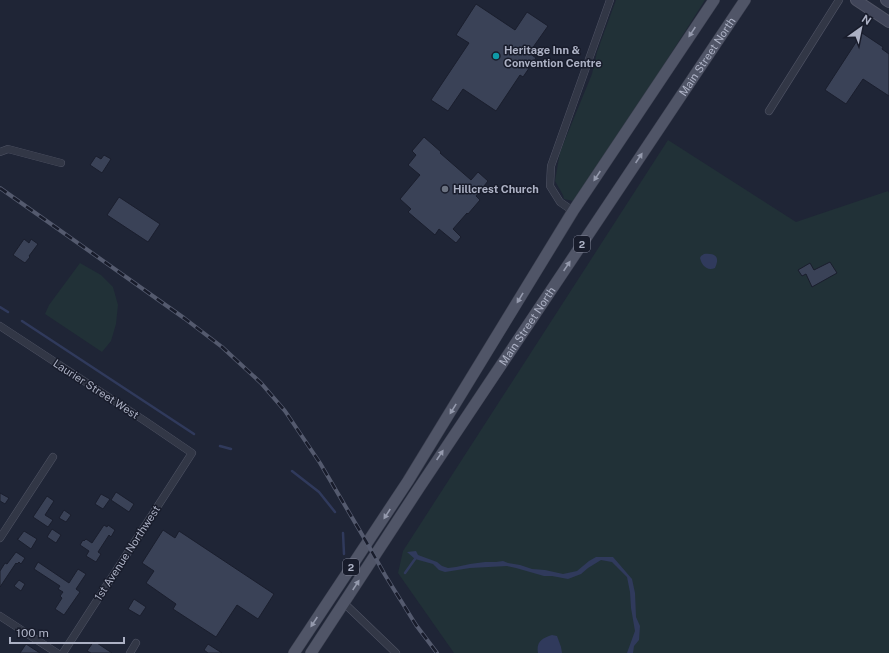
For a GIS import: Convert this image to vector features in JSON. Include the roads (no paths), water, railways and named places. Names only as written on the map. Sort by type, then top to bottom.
[{"type":"main road","name":"Main Street North","points":[[294,653],[408,481],[573,211],[714,0]]},
{"type":"main road","name":"Main Street North","points":[[311,653],[419,488],[745,0]]},
{"type":"main road","points":[[856,0],[889,22]]},
{"type":"street","points":[[573,211],[560,202],[550,186],[551,166],[610,0]]},
{"type":"street","points":[[769,111],[839,0]]},
{"type":"street","points":[[0,152],[8,149],[61,163]]},
{"type":"street","name":"Laurier Street West","points":[[0,328],[192,453]]},
{"type":"street","name":"1st Avenue Northwest","points":[[63,653],[192,453]]},
{"type":"street","points":[[0,538],[53,458]]},
{"type":"street","points":[[344,604],[396,653]]},
{"type":"street","points":[[0,616],[57,653]]},
{"type":"street","points":[[130,653],[136,644]]},
{"type":"water","points":[[704,254],[716,256],[717,261],[715,268],[707,268],[702,263],[700,258]]},
{"type":"water","points":[[416,551],[418,555],[448,568],[485,562],[503,561],[532,569],[563,574],[577,571],[596,557],[613,557],[632,579],[635,593],[636,617],[640,626],[639,640],[634,646],[633,653],[627,653],[635,631],[630,592],[627,577],[612,562],[601,560],[581,574],[568,579],[544,576],[507,566],[470,568],[445,572],[439,570],[433,564],[415,559],[407,552]]},
{"type":"water","points":[[552,635],[557,636],[562,653],[538,653],[540,641]]},
{"type":"waterway","points":[[0,307],[8,312]]},
{"type":"waterway","points":[[22,321],[194,434]]},
{"type":"waterway","points":[[220,446],[231,449]]},
{"type":"waterway","points":[[292,471],[319,492],[335,512]]},
{"type":"waterway","points":[[343,533],[344,554]]},
{"type":"waterway","points":[[405,573],[415,559]]},
{"type":"railway","points":[[0,188],[184,318],[222,347],[261,383],[285,411],[320,463],[385,575],[416,625],[437,653]]},
{"type":"place","name":"Heritage Inn & Convention Centre","points":[[496,56]]},
{"type":"place","name":"Hillcrest Church","points":[[445,189]]}]
